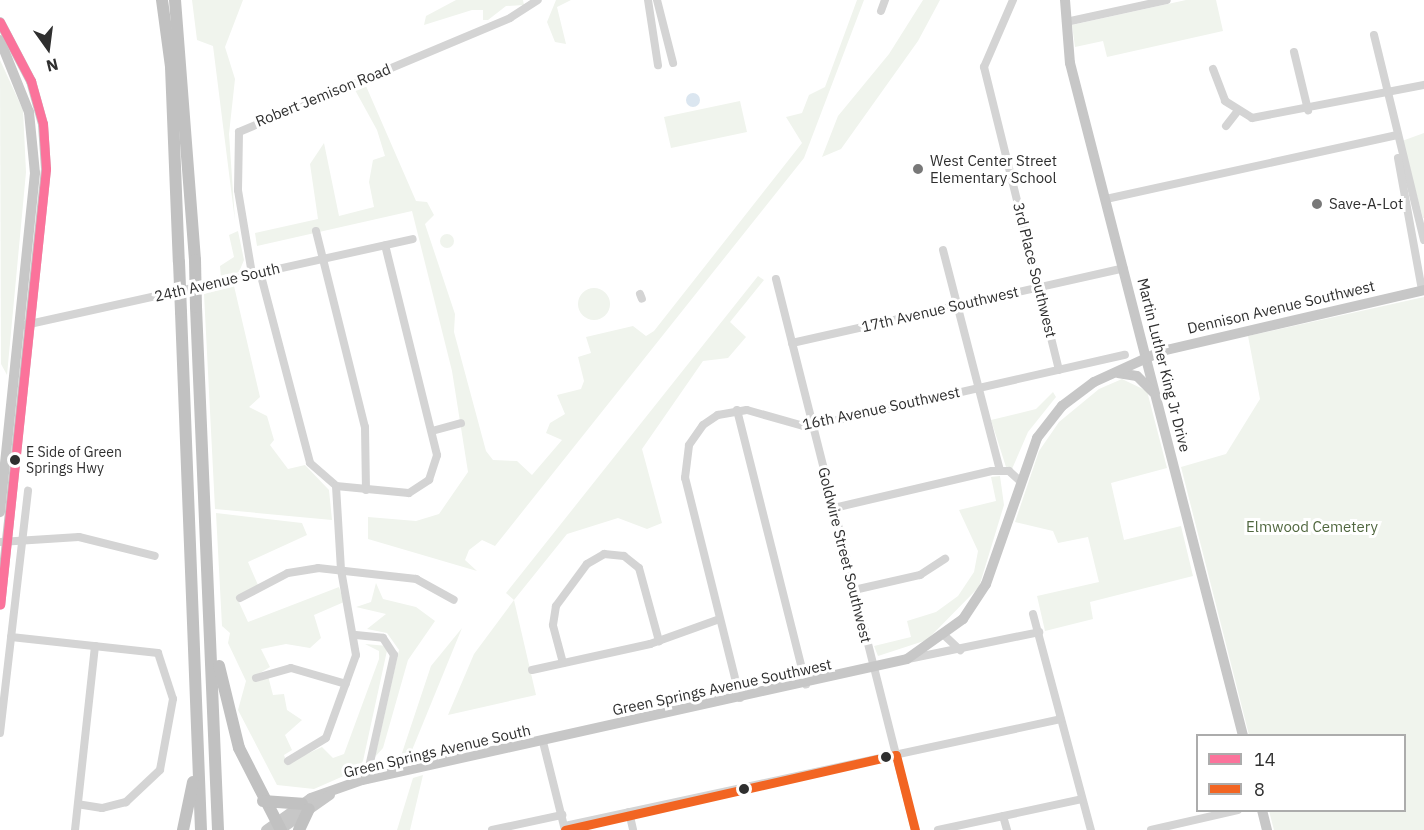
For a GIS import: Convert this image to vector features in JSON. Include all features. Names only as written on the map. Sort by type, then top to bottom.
[{"type":"highway","points":[[162,0],[171,68],[201,830]]},
{"type":"highway","points":[[175,0],[195,260],[211,587],[218,830]]},
{"type":"highway","points":[[211,587],[226,707],[276,828]]},
{"type":"highway","points":[[183,830],[197,736]]},
{"type":"highway","points":[[263,801],[305,807],[298,830]]},
{"type":"main road","name":"Martin Luther King Jr Drive","points":[[1065,0],[1070,63],[1243,734]]},
{"type":"main road","points":[[0,22],[31,81],[44,137],[3,542],[0,605]]},
{"type":"main road","points":[[0,40],[23,90],[35,151],[25,325],[0,512]]},
{"type":"main road","name":"Dennison Avenue Southwest","points":[[945,636],[986,584],[1019,480],[1047,422],[1094,382],[1147,359],[1217,336],[1423,290]]},
{"type":"main road","points":[[1115,373],[1144,381],[1157,398]]},
{"type":"main road","name":"Green Springs Avenue Southwest","points":[[543,742],[874,669],[907,659],[945,636]]},
{"type":"main road","name":"Green Springs Avenue South","points":[[276,828],[305,807],[338,789],[366,780],[543,742]]},
{"type":"main road","points":[[1262,812],[1267,830]]},
{"type":"street","name":"Robert Jemison Road","points":[[256,273],[238,190],[238,132],[510,18],[538,0]]},
{"type":"street","points":[[648,0],[658,65]]},
{"type":"street","points":[[657,0],[673,63]]},
{"type":"street","points":[[881,11],[885,0]]},
{"type":"street","name":"3rd Place Southwest","points":[[1013,0],[984,67],[1059,370]]},
{"type":"street","points":[[1066,22],[1167,0]]},
{"type":"street","points":[[1374,35],[1396,135],[1423,290]]},
{"type":"street","points":[[1294,52],[1308,110]]},
{"type":"street","points":[[1213,69],[1225,100],[1237,112],[1266,118],[1424,85]]},
{"type":"street","points":[[1226,126],[1237,112]]},
{"type":"street","points":[[1106,198],[1396,135]]},
{"type":"street","points":[[1396,135],[1424,240]]},
{"type":"street","points":[[316,231],[365,427],[366,490]]},
{"type":"street","name":"24th Avenue South","points":[[25,325],[414,239]]},
{"type":"street","points":[[256,273],[306,456],[336,486],[401,494],[426,484],[437,462],[432,431],[385,245]]},
{"type":"street","points":[[943,250],[1000,471]]},
{"type":"street","name":"17th Avenue Southwest","points":[[792,343],[1124,268]]},
{"type":"street","name":"Goldwire Street Southwest","points":[[776,279],[915,830]]},
{"type":"street","name":"16th Avenue Southwest","points":[[737,410],[758,411],[798,427],[813,425],[1125,355]]},
{"type":"street","points":[[741,698],[686,482],[686,458],[697,432],[718,415],[737,410],[806,684]]},
{"type":"street","points":[[432,431],[461,423]]},
{"type":"street","points":[[834,508],[1000,471],[1019,480]]},
{"type":"street","points":[[288,761],[326,738],[346,684],[356,635],[341,570],[336,486]]},
{"type":"street","points":[[0,733],[28,491]]},
{"type":"street","points":[[3,542],[22,544],[79,537],[155,556]]},
{"type":"street","points":[[563,663],[553,625],[556,606],[587,564],[604,554],[624,556],[639,568],[659,641]]},
{"type":"street","points":[[854,590],[920,575],[945,559]]},
{"type":"street","points":[[240,598],[295,570],[341,570],[416,579],[454,600]]},
{"type":"street","points":[[1033,614],[1091,830]]},
{"type":"street","points":[[532,670],[659,641],[720,619]]},
{"type":"street","name":"Green Springs Avenue Southwest","points":[[907,659],[1039,633]]},
{"type":"street","points":[[356,635],[388,641],[392,665],[366,780]]},
{"type":"street","points":[[945,636],[960,650]]},
{"type":"street","points":[[11,637],[158,652],[173,699],[160,770],[126,802],[102,808],[78,804]]},
{"type":"street","points":[[75,830],[95,646]]},
{"type":"street","points":[[256,678],[291,668],[346,684]]},
{"type":"street","points":[[543,742],[565,828],[629,812],[1061,719]]},
{"type":"street","points":[[938,830],[1082,799]]},
{"type":"street","points":[[629,812],[633,830]]},
{"type":"street","points":[[1151,830],[1229,812]]},
{"type":"street","points":[[492,830],[562,815]]},
{"type":"street","points":[[1003,816],[1007,830]]},
{"type":"green space","points":[[192,0],[243,0],[225,47],[235,79],[229,134],[235,221],[213,46],[197,40]]},
{"type":"green space","points":[[456,0],[523,0],[524,5],[506,6],[488,20],[483,20],[483,10],[472,10],[424,25],[426,16]]},
{"type":"green space","points":[[556,0],[571,0],[557,7],[566,44],[555,42],[547,22]]},
{"type":"green space","points":[[857,0],[864,0],[804,158],[495,546],[482,540],[469,550],[465,560],[477,571],[368,539],[368,517],[416,521],[439,514],[468,472],[452,371],[412,211],[257,246],[255,233],[318,219],[310,164],[324,143],[339,216],[374,207],[369,182],[373,160],[385,156],[377,130],[355,90],[366,86],[416,201],[427,202],[434,215],[425,224],[455,314],[454,332],[486,451],[493,460],[517,461],[532,475],[562,440],[546,433],[550,423],[565,414],[557,395],[581,389],[584,381],[578,357],[591,353],[586,337],[633,326],[646,336],[654,331],[802,143],[786,117],[802,113],[809,95],[825,87]]},
{"type":"green space","points":[[923,0],[940,0],[918,41],[841,149],[822,157],[838,116],[889,54]]},
{"type":"green space","points":[[1186,0],[1216,0],[1223,31],[1107,57],[1103,41],[1075,47],[1072,25]]},
{"type":"green space","points":[[0,60],[23,110],[26,172],[7,375],[1,364]]},
{"type":"green space","points":[[740,101],[747,132],[671,148],[664,117]]},
{"type":"green space","points":[[1424,133],[1424,218],[1423,218],[1402,141]]},
{"type":"green space","points":[[238,231],[244,260],[239,272],[221,277],[220,266],[234,257],[229,235]]},
{"type":"green space","points":[[447,234],[452,236],[454,241],[452,246],[447,248],[442,246],[440,241],[442,236]]},
{"type":"green space","points":[[758,276],[764,280],[730,322],[746,337],[728,358],[703,361],[642,449],[662,523],[647,529],[618,518],[567,534],[514,600],[506,593]]},
{"type":"green space","points":[[234,286],[260,397],[249,407],[267,416],[274,440],[270,445],[288,469],[305,465],[329,490],[332,520],[215,509],[204,294]]},
{"type":"green space","points":[[594,288],[606,292],[610,304],[606,316],[594,320],[582,316],[578,304],[582,292]]},
{"type":"green space","name":"Elmwood Cemetery","points":[[1424,297],[1424,830],[1274,830],[1269,812],[1406,812],[1406,734],[1249,734],[1181,467],[1226,454],[1260,399],[1248,336]]},
{"type":"green space","points":[[1122,379],[1147,391],[1167,468],[1111,483],[1124,540],[1181,526],[1193,576],[1090,602],[1093,619],[1045,631],[1037,596],[1099,582],[1088,537],[1058,543],[1053,531],[1015,522],[1039,451],[1059,422],[1099,389]]},
{"type":"green space","points":[[1053,392],[1056,397],[1028,432],[1012,469],[1006,467],[991,420],[1036,409]]},
{"type":"green space","points":[[1000,476],[1004,505],[979,587],[927,640],[878,656],[874,646],[911,637],[907,621],[936,612],[958,596],[974,572],[978,551],[959,510],[996,501],[991,477]]},
{"type":"green space","points":[[216,513],[302,523],[307,535],[248,562],[258,585],[237,598],[248,622],[339,587],[344,602],[314,615],[321,638],[310,648],[286,644],[261,649],[270,667],[255,676],[256,682],[268,676],[273,695],[284,694],[287,710],[302,720],[285,735],[292,750],[284,755],[287,763],[322,747],[333,758],[344,754],[379,659],[379,651],[365,644],[388,646],[363,761],[355,771],[314,789],[277,785],[238,710],[246,681],[228,643],[230,633],[222,626]]},
{"type":"green space","points":[[376,583],[383,599],[416,607],[435,621],[408,660],[383,748],[375,757],[399,650],[387,633],[367,629],[386,614],[356,607],[371,602]]},
{"type":"green space","points":[[514,600],[536,695],[448,715],[474,654]]},
{"type":"green space","points":[[462,628],[410,755],[399,762],[431,666]]},
{"type":"green space","points":[[423,775],[410,830],[397,830],[413,778]]},
{"type":"shaded area","points":[[693,93],[698,95],[700,100],[698,105],[693,107],[688,105],[686,100],[688,95]]},
{"type":"transit line","name":"14","points":[[0,22],[31,81],[43,124],[46,169],[0,605]]},
{"type":"transit line","name":"8","points":[[565,830],[896,755],[915,830]]},
{"type":"place","name":"West Center Street Elementary School","points":[[918,169]]},
{"type":"place","name":"Save-A-Lot","points":[[1317,204]]},
{"type":"place","name":"E Side of Green Springs Hwy","points":[[15,460]]}]
